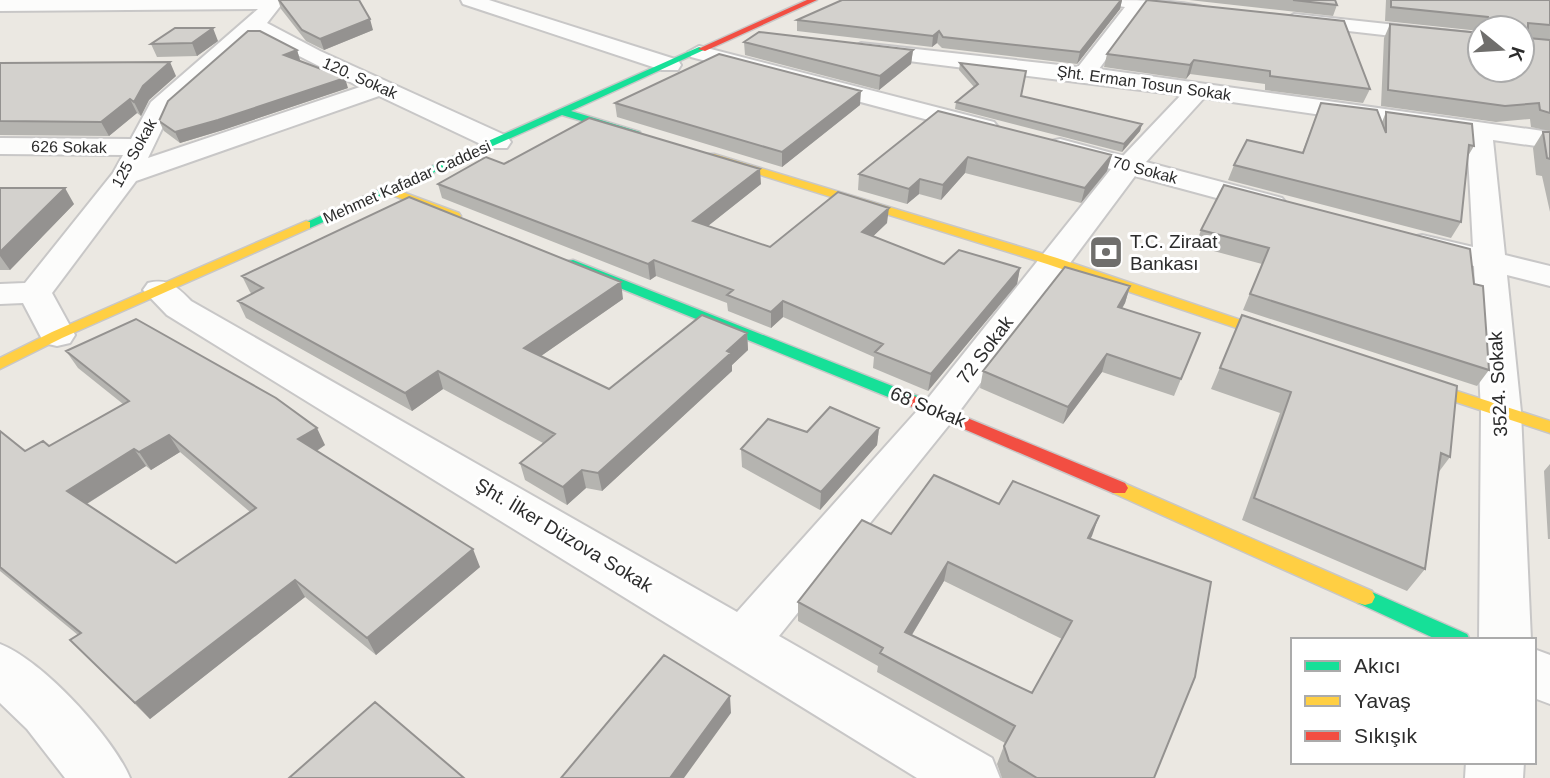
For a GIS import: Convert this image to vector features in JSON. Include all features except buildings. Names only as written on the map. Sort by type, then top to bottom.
[{"type":"street","points":[[470,0],[670,65]]},
{"type":"street","name":"Mehmet Kafadar Caddesi","points":[[0,365],[57,335],[498,142],[813,0]]},
{"type":"street","points":[[1111,0],[1217,12]]},
{"type":"street","points":[[0,5],[276,1]]},
{"type":"street","points":[[255,25],[276,1]]},
{"type":"street","points":[[1084,74],[1138,3]]},
{"type":"street","points":[[1270,18],[1466,39]]},
{"type":"street","name":"125 Sokak","points":[[35,293],[126,175],[160,107],[189,66],[255,25]]},
{"type":"street","name":"120. Sokak","points":[[255,25],[498,142]]},
{"type":"street","points":[[737,33],[778,38]]},
{"type":"street","name":"Şht. Erman Tosun Sokak","points":[[844,47],[1084,74],[1550,140]]},
{"type":"street","points":[[699,52],[1008,133]]},
{"type":"street","points":[[126,175],[381,87]]},
{"type":"street","name":"72 Sokak","points":[[744,641],[939,411],[1052,261],[1129,165],[1198,90]]},
{"type":"street","points":[[564,112],[657,140]]},
{"type":"street","name":"3524. Sokak","points":[[1479,129],[1501,411],[1504,638]]},
{"type":"street","name":"70 Sokak","points":[[1035,141],[1303,212]]},
{"type":"street","name":"626 Sokak","points":[[0,146],[139,148]]},
{"type":"street","points":[[696,152],[1052,261],[1303,345]]},
{"type":"street","points":[[389,190],[466,221]]},
{"type":"street","points":[[1396,237],[1490,263],[1550,276]]},
{"type":"street","name":"68 Sokak","points":[[555,257],[939,411],[1224,533],[1456,638]]},
{"type":"street","name":"Şht. İlker Düzova Sokak","points":[[160,290],[179,308],[971,778]]},
{"type":"street","points":[[0,294],[35,293],[57,335]]},
{"type":"street","points":[[1396,376],[1550,427]]},
{"type":"street","points":[[0,668],[46,711],[101,778]]},
{"type":"traffic: fast","points":[[306,225],[702,49]]},
{"type":"traffic: fast","points":[[564,112],[636,134]]},
{"type":"traffic: fast","points":[[573,264],[914,401]]},
{"type":"traffic: fast","points":[[1365,597],[1456,638]]},
{"type":"traffic: slow","points":[[710,156],[1052,261],[1286,340]]},
{"type":"traffic: slow","points":[[389,190],[455,216]]},
{"type":"traffic: slow","points":[[0,364],[57,335],[306,225]]},
{"type":"traffic: slow","points":[[1407,380],[1550,427]]},
{"type":"traffic: slow","points":[[1119,488],[1365,597]]},
{"type":"traffic: jam","points":[[702,49],[813,0]]},
{"type":"traffic: jam","points":[[914,401],[1119,488]]},
{"type":"place","name":"T.C. Ziraat Bankası","points":[[1106,252]]}]
